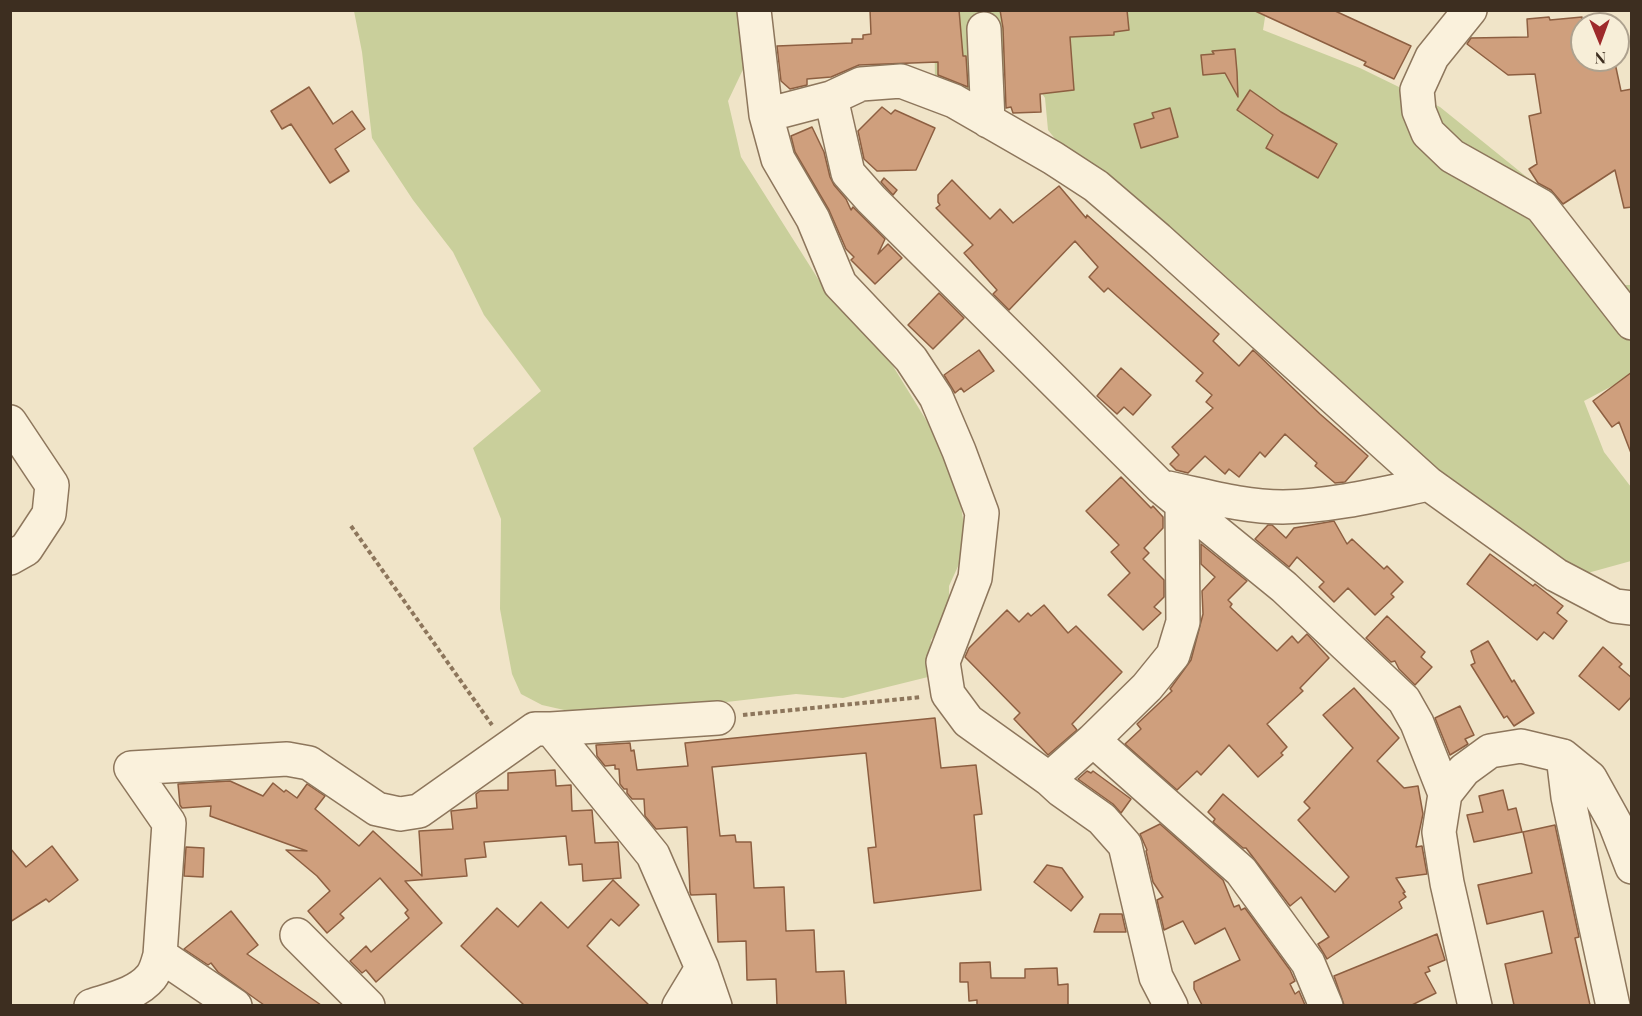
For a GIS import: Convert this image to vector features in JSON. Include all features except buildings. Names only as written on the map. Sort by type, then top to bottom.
[{"type":"street","points":[[754,10],[766,115],[778,159],[813,219],[840,284],[911,359],[936,397],[982,513],[975,578],[943,662],[948,694],[968,721],[1102,819],[1125,845],[1156,977],[1171,1005]]},
{"type":"street","points":[[1470,10],[1432,57],[1417,90],[1419,111],[1428,133],[1452,156],[1541,206],[1632,323]]},
{"type":"street","points":[[984,29],[988,121]]},
{"type":"street","points":[[766,115],[831,98],[861,84],[901,81],[954,101],[1053,158],[1096,186],[1158,239],[1429,484],[1556,575],[1615,606],[1632,608]]},
{"type":"street","points":[[831,98],[848,173],[948,277],[1171,494],[1284,587],[1404,700],[1417,723],[1445,794]]},
{"type":"street","points":[[10,422],[52,485],[49,514],[26,549],[10,558]]},
{"type":"street","points":[[1171,494],[1282,507],[1335,504],[1429,484]]},
{"type":"street","points":[[1049,779],[1147,687],[1173,655],[1184,622],[1171,494]]},
{"type":"street","points":[[92,1005],[124,996],[143,984],[153,975],[160,955],[170,823],[131,768],[287,759],[309,763],[377,809],[400,814],[418,812],[535,729],[718,718]]},
{"type":"street","points":[[551,729],[653,855],[702,968],[715,1005]]},
{"type":"street","points":[[1093,740],[1241,871],[1308,963],[1326,1005]]},
{"type":"street","points":[[1475,1005],[1447,883],[1439,832],[1445,794],[1464,770],[1490,751],[1521,746],[1563,756],[1590,778],[1615,823],[1632,867]]},
{"type":"street","points":[[1563,756],[1568,797],[1612,1005]]},
{"type":"street","points":[[297,935],[368,1005]]},
{"type":"street","points":[[160,955],[235,1005]]},
{"type":"street","points":[[679,1005],[702,968]]},
{"type":"path","points":[[351,526],[508,748]]},
{"type":"path","points":[[718,718],[948,694]]},
{"type":"green space","points":[[354,11],[747,11],[758,38],[728,101],[741,157],[827,293],[880,345],[939,441],[959,492],[964,526],[960,562],[949,586],[949,614],[931,640],[928,677],[843,698],[796,694],[657,710],[573,712],[542,705],[521,694],[512,674],[500,609],[501,519],[473,448],[541,391],[484,315],[453,252],[413,200],[372,138],[362,52]]},
{"type":"green space","points":[[934,11],[1266,11],[1263,30],[1360,68],[1440,107],[1539,187],[1620,285],[1631,285],[1631,376],[1584,401],[1604,452],[1631,487],[1631,561],[1584,574],[1436,468],[1197,250],[1056,140],[1048,130],[1045,98],[1021,62],[966,90],[935,82]]}]
